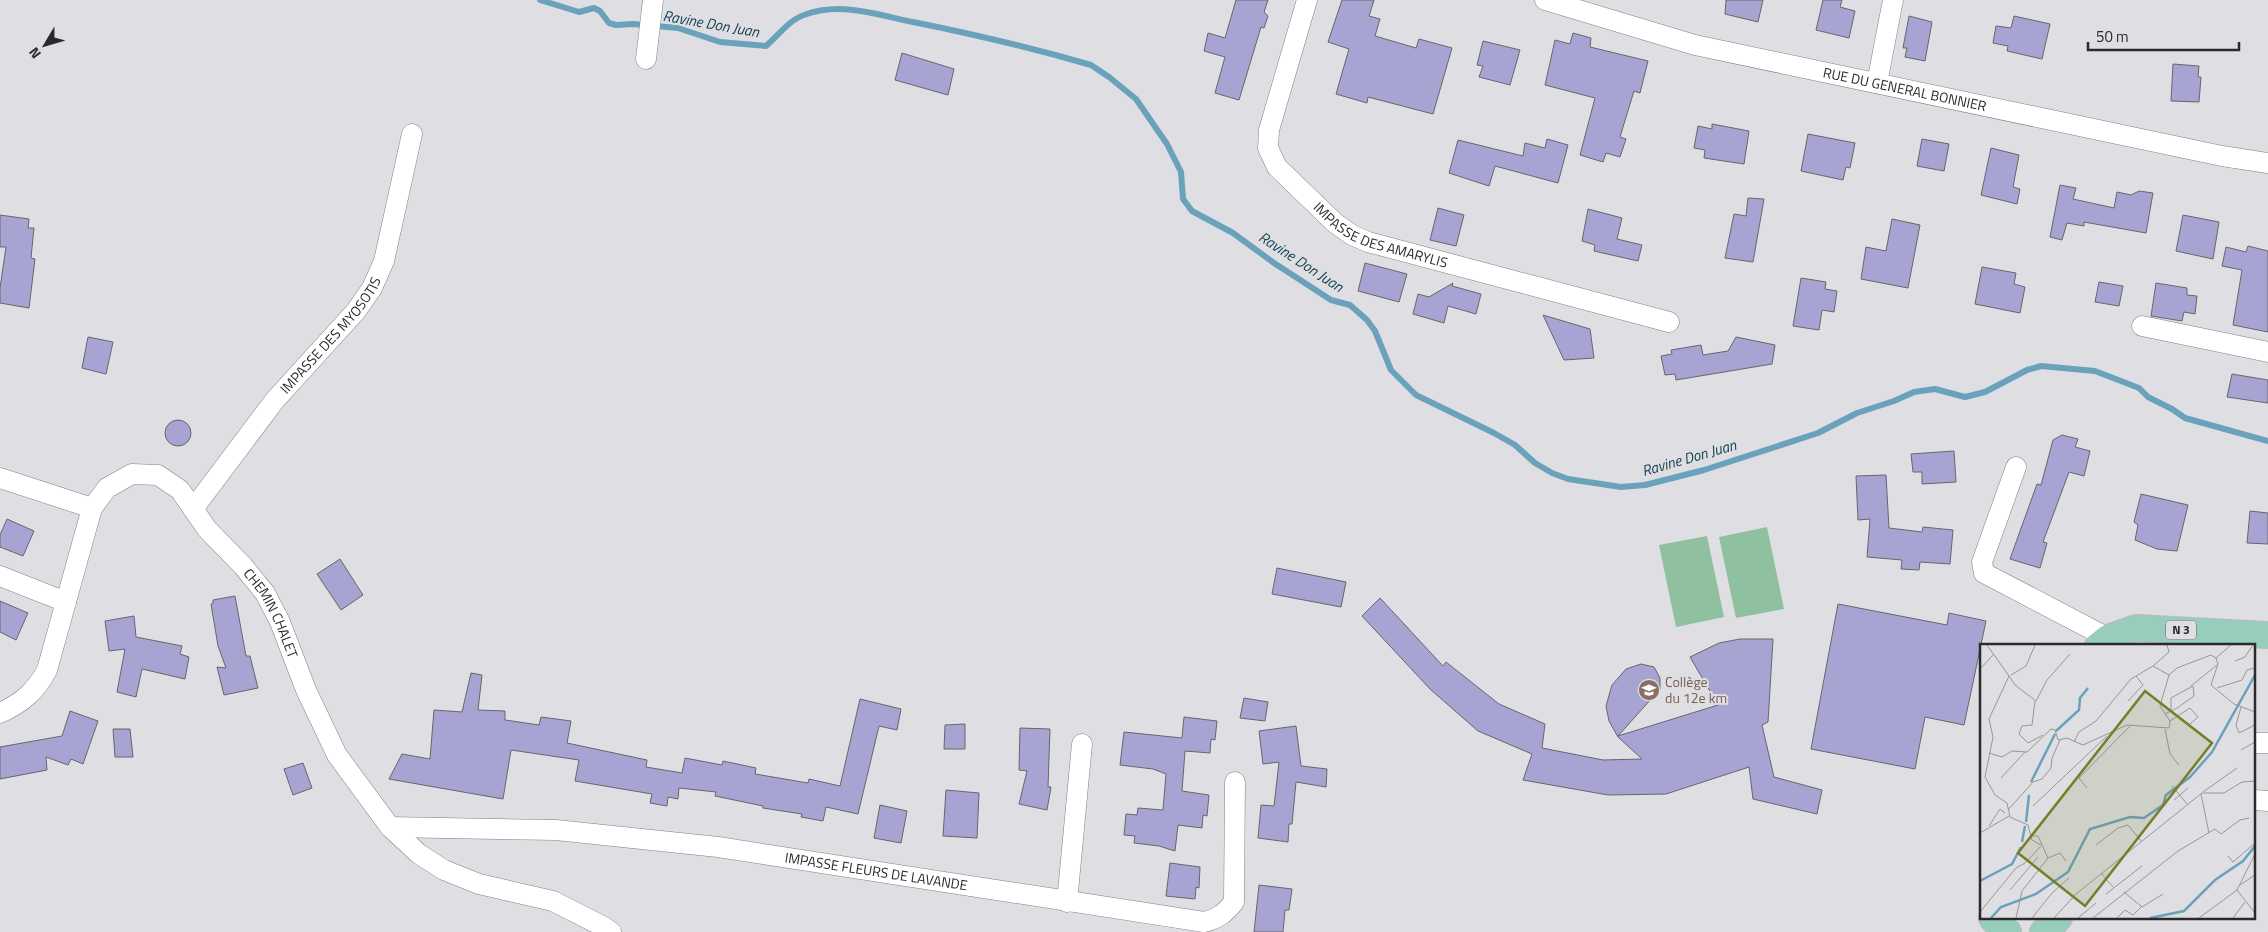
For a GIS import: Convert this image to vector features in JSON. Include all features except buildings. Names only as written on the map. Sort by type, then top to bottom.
[{"type":"main road","name":"N 3","points":[[2103,642],[2136,628],[2268,635]]},
{"type":"main road","points":[[2043,932],[2057,920]]},
{"type":"street","name":"IMPASSE DES AMARYLIS","points":[[1307,0],[1269,130],[1268,148],[1277,167],[1335,223],[1352,235],[1368,242],[1669,322]]},
{"type":"street","name":"RUE DU GENERAL BONNIER","points":[[1545,0],[1695,45],[2222,156],[2268,162]]},
{"type":"street","points":[[1877,83],[1893,0]]},
{"type":"street","points":[[646,50],[651,7]]},
{"type":"street","name":"IMPASSE DES MYOSOTIS","points":[[193,509],[275,400],[356,311],[372,288],[384,261],[412,134]]},
{"type":"street","points":[[2142,326],[2268,352]]},
{"type":"street","points":[[2016,467],[1982,562],[1984,574],[2103,642]]},
{"type":"street","name":"CHEMIN CHALET","points":[[0,713],[28,697],[40,684],[47,670],[92,508],[107,488],[132,474],[158,475],[180,490],[207,529],[243,566],[265,593],[280,622],[306,690],[337,755],[390,827],[419,854],[444,870],[479,884],[553,901],[604,927],[610,932]]},
{"type":"street","points":[[0,478],[92,508]]},
{"type":"street","points":[[0,576],[66,602]]},
{"type":"street","points":[[1067,902],[1082,744]]},
{"type":"street","name":"IMPASSE FLEURS DE LAVANDE","points":[[390,827],[556,830],[718,847],[1204,922],[1216,919],[1226,912],[1234,902],[1235,782]]},
{"type":"green space","points":[[1767,527],[1784,609],[1736,618],[1719,537]]},
{"type":"green space","points":[[1707,536],[1724,617],[1676,627],[1659,545]]},
{"type":"waterway","name":"Ravine Don Juan","points":[[540,0],[579,12],[594,8],[600,11],[609,23],[616,25],[633,24],[678,28],[720,42],[766,46],[799,17],[818,11],[845,9],[873,13],[980,36],[1091,65],[1136,99],[1167,144],[1181,172],[1183,199],[1192,211],[1233,233],[1274,263],[1331,300],[1350,305],[1367,320],[1375,331],[1391,370],[1416,395],[1494,433],[1515,445],[1535,463],[1552,473],[1568,479],[1621,487],[1645,485],[1704,470],[1818,433],[1857,413],[1894,401],[1914,392],[1935,389],[1965,397],[1985,392],[2027,370],[2041,366],[2095,371],[2139,388],[2148,397],[2185,418],[2268,441]]},
{"type":"place","name":"Collège du 12e km","points":[[1649,690]]}]
